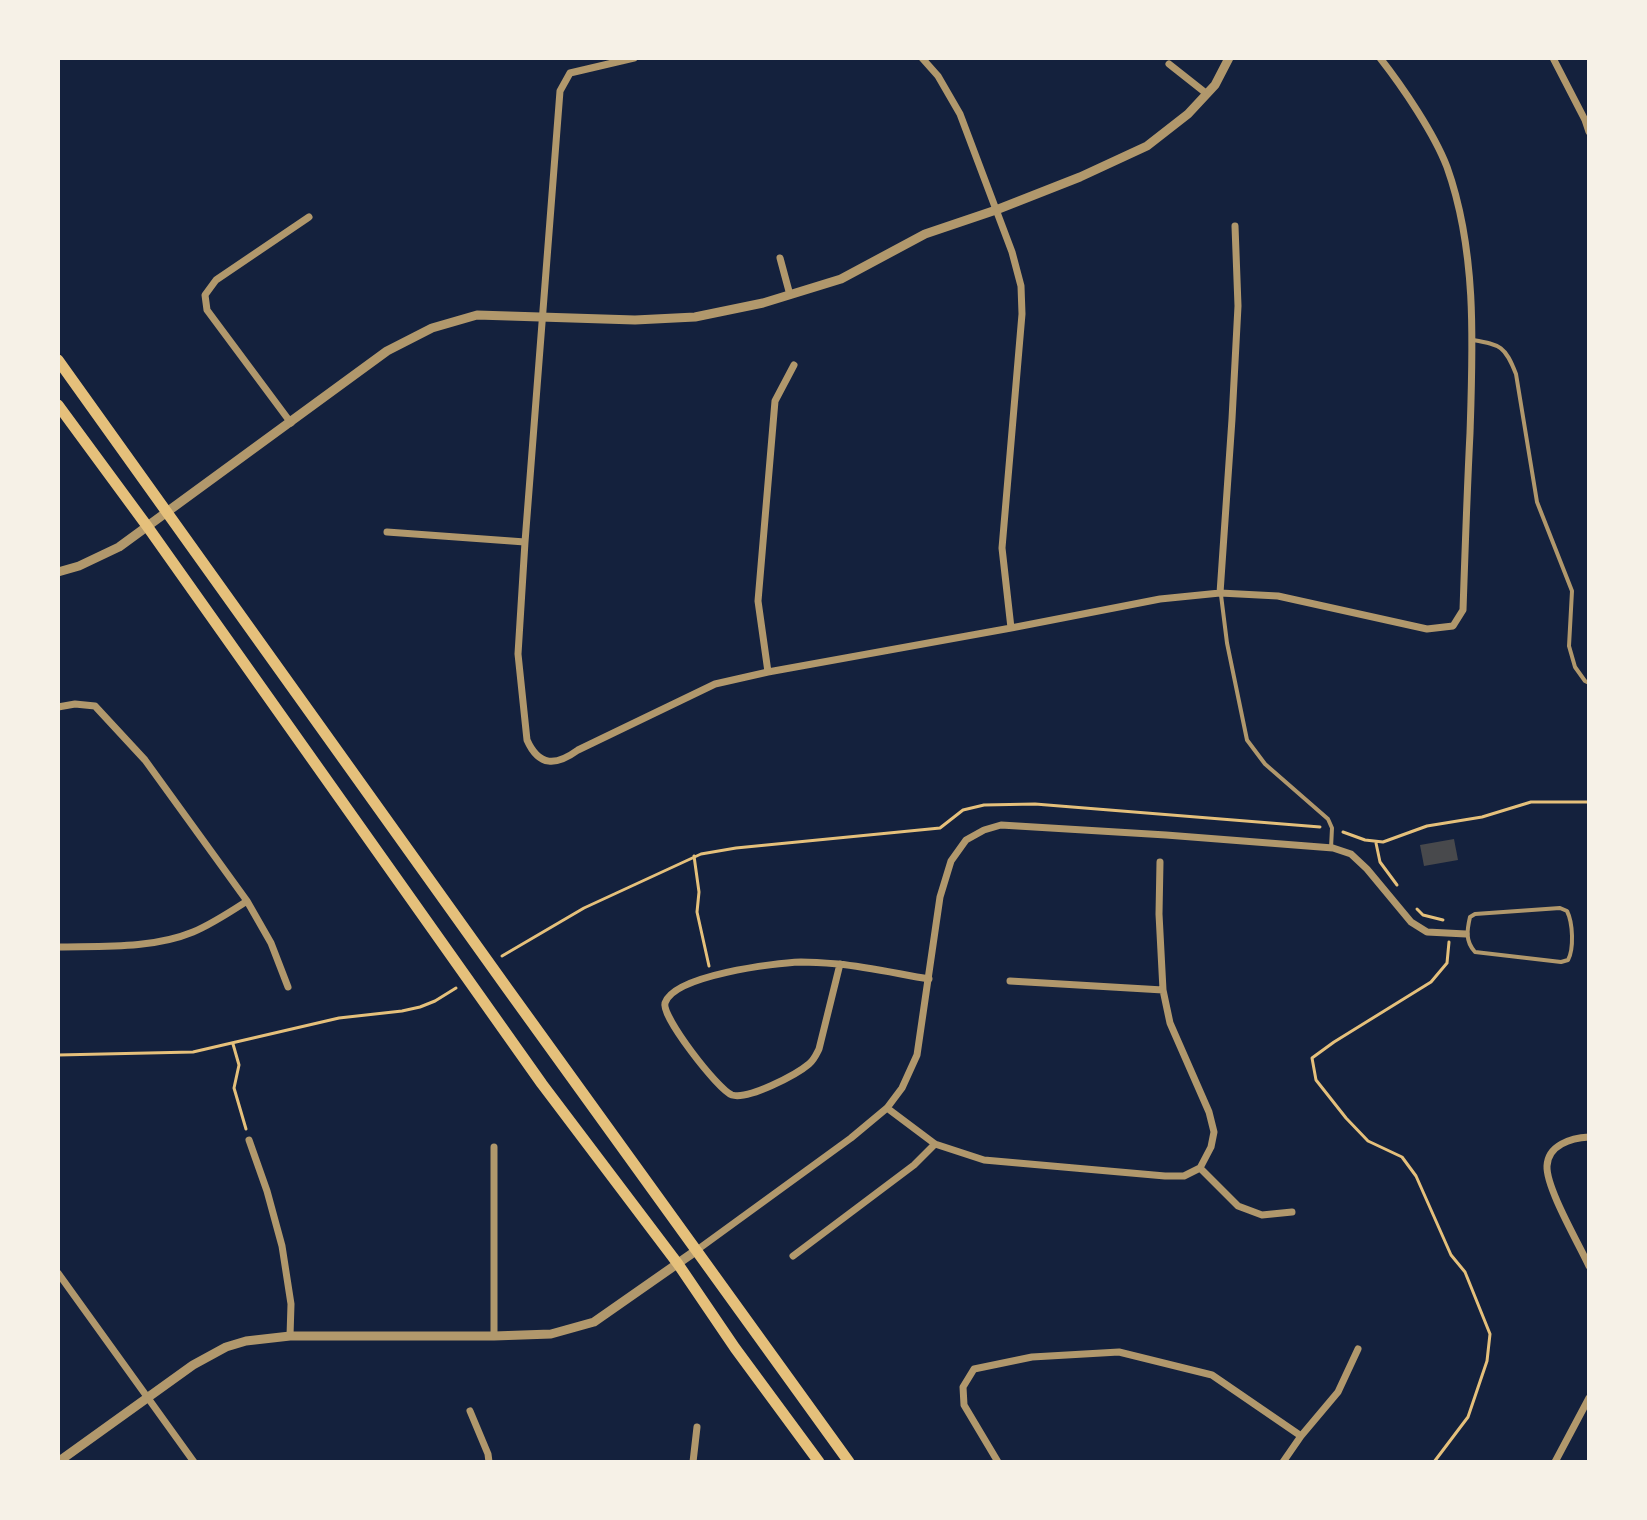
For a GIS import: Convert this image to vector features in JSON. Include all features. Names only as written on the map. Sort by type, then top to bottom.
[{"type":"main road","points":[[58,360],[849,1462]]},
{"type":"main road","points":[[58,405],[542,1084],[678,1264],[819,1462]]},
{"type":"street","points":[[634,58],[570,73],[560,91],[518,654],[527,740],[532,751],[542,759],[554,762],[715,684],[1160,599],[1220,593],[1278,596],[1427,629],[1453,626],[1463,610],[1473,340],[1467,260],[1457,204],[1446,166],[1427,127],[1380,58]]},
{"type":"street","points":[[922,58],[938,76],[960,114],[1012,252],[1021,286],[1022,314],[1002,548],[1011,628]]},
{"type":"street","points":[[58,572],[79,566],[119,547],[387,351],[432,328],[477,315],[635,320],[695,317],[763,303],[841,279],[925,234],[1080,177],[1147,146],[1188,114],[1207,94],[1229,58]]},
{"type":"street","points":[[1553,58],[1589,132]]},
{"type":"street","points":[[1169,64],[1207,94]]},
{"type":"street","points":[[291,423],[207,310],[205,295],[216,280],[309,217]]},
{"type":"street","points":[[1220,593],[1238,306],[1235,226]]},
{"type":"street","points":[[780,258],[790,295]]},
{"type":"street","points":[[768,672],[758,601],[775,401],[794,365]]},
{"type":"street","points":[[387,532],[525,542]]},
{"type":"street","points":[[58,707],[75,704],[95,706],[145,760],[247,901],[271,943],[288,987]]},
{"type":"street","points":[[58,1462],[193,1365],[226,1347],[246,1341],[290,1336],[551,1334],[594,1322],[851,1138],[887,1108],[902,1088],[917,1055],[940,897],[951,861],[966,840],[984,830],[1001,825],[1331,848],[1351,854],[1411,922],[1427,932],[1466,934]]},
{"type":"street","points":[[887,1108],[935,1144],[984,1160],[1165,1176],[1184,1176],[1200,1168],[1211,1147],[1214,1132],[1209,1112],[1170,1023],[1163,990],[1160,862]]},
{"type":"street","points":[[58,947],[152,943],[191,933],[247,901]]},
{"type":"street","points":[[840,964],[819,1049],[813,1060],[808,1066],[753,1094],[733,1096],[724,1091],[673,1026],[664,1009],[669,996],[711,975],[802,962],[840,964],[929,979]]},
{"type":"street","points":[[1010,981],[1163,990]]},
{"type":"street","points":[[1589,1137],[1573,1137],[1556,1147],[1546,1164],[1548,1178],[1563,1215],[1589,1266]]},
{"type":"street","points":[[249,1140],[282,1246],[291,1304],[290,1336]]},
{"type":"street","points":[[793,1256],[914,1165],[935,1144]]},
{"type":"street","points":[[494,1147],[494,1336]]},
{"type":"street","points":[[1200,1168],[1238,1206],[1262,1215],[1292,1212]]},
{"type":"street","points":[[58,1273],[194,1462]]},
{"type":"street","points":[[1283,1462],[1338,1392],[1358,1349]]},
{"type":"street","points":[[998,1462],[964,1405],[963,1387],[974,1369],[1032,1357],[1119,1352],[1212,1375],[1301,1436]]},
{"type":"street","points":[[1555,1462],[1589,1398]]},
{"type":"street","points":[[470,1411],[489,1462]]},
{"type":"street","points":[[693,1462],[697,1427]]},
{"type":"lane","points":[[1473,340],[1496,344],[1509,356],[1516,374],[1537,502],[1572,591],[1569,646],[1575,667],[1589,683]]},
{"type":"lane","points":[[1220,593],[1247,740],[1265,764],[1328,819],[1332,828],[1331,848]]},
{"type":"lane","points":[[1560,908],[1571,917],[1572,954],[1568,960],[1561,962],[1475,952],[1466,934],[1470,917],[1475,914],[1560,908]]},
{"type":"path","points":[[1376,841],[1380,862],[1399,887]]},
{"type":"path","points":[[694,856],[699,892],[697,912],[711,975]]},
{"type":"path","points":[[1415,907],[1423,915],[1449,921],[1447,963],[1431,982],[1312,1058],[1316,1080],[1346,1118],[1368,1141],[1402,1157],[1416,1176],[1451,1255],[1465,1272],[1490,1334],[1487,1361],[1468,1417],[1434,1462]]},
{"type":"path","points":[[58,1055],[193,1052],[339,1018],[420,1007],[460,986]]},
{"type":"path","points":[[233,1043],[239,1065],[234,1088],[249,1140]]},
{"type":"building","points":[[1454,839],[1458,860],[1424,866],[1420,845]]}]
